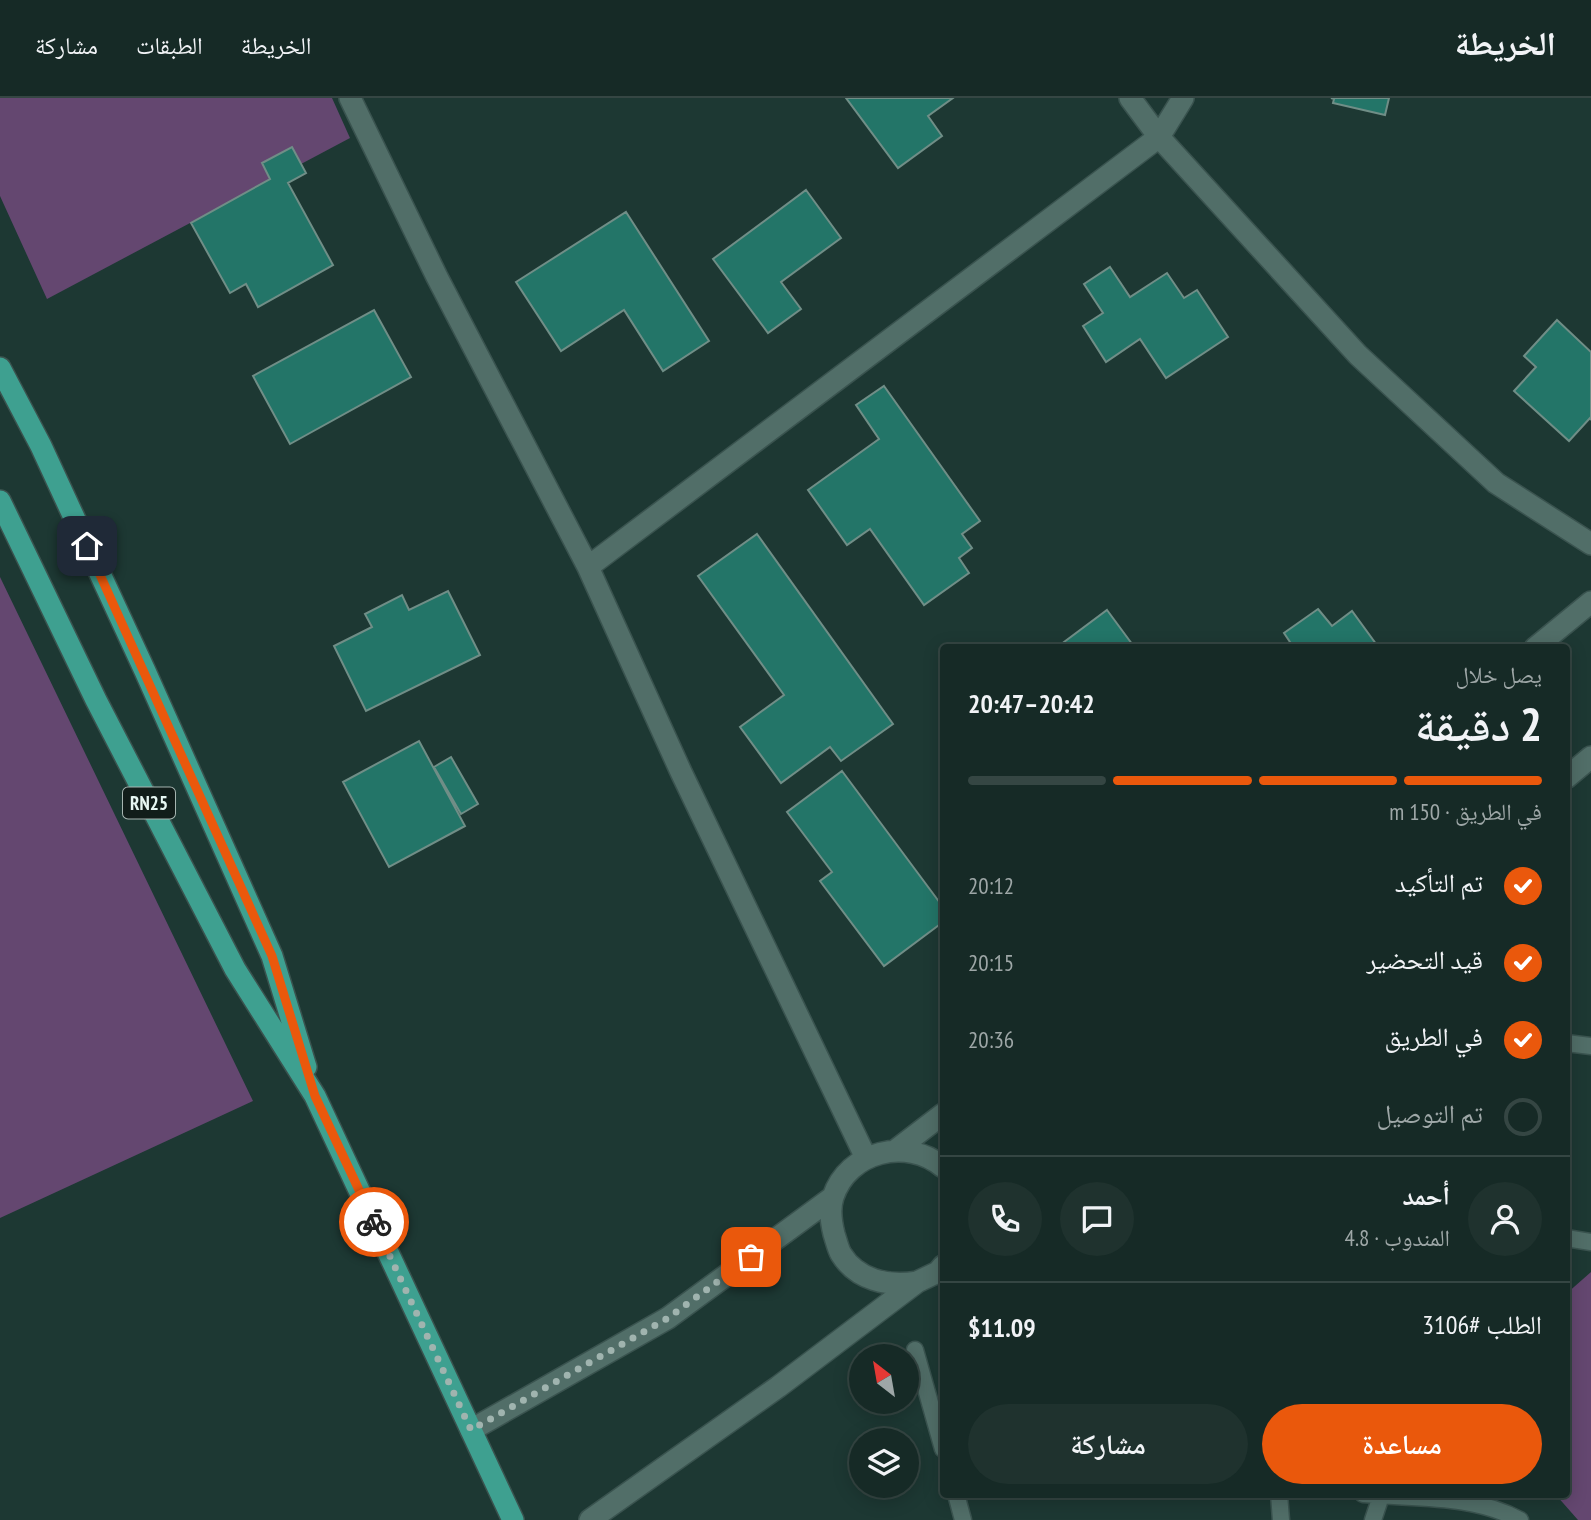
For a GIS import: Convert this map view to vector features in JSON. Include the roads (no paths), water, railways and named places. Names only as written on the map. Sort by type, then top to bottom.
[{"type":"main road","name":"RN25","points":[[0,368],[70,508],[272,956],[315,1096]]},
{"type":"main road","name":"RN25","points":[[0,500],[96,701],[235,969],[315,1096],[513,1520]]},
{"type":"street","points":[[350,98],[437,277],[588,566],[681,772],[866,1158]]},
{"type":"street","points":[[1130,98],[1159,137],[1358,355],[1496,484],[1591,544]]},
{"type":"street","points":[[588,566],[1159,137],[1183,98]]},
{"type":"street","points":[[1540,644],[1591,603]]},
{"type":"street","points":[[1570,775],[1591,757]]},
{"type":"street","points":[[896,1150],[940,1116]]},
{"type":"street","points":[[471,1430],[668,1318],[833,1197],[848,1172],[866,1158],[896,1150],[915,1152],[940,1165]]},
{"type":"street","points":[[833,1197],[830,1220],[840,1254],[856,1271],[877,1282],[900,1285],[916,1282]]},
{"type":"street","points":[[590,1520],[778,1387],[916,1282],[940,1270]]},
{"type":"lane","points":[[1570,1043],[1591,1046]]},
{"type":"lane","points":[[1570,1239],[1591,1242]]},
{"type":"lane","points":[[919,1364],[940,1439]]},
{"type":"lane","points":[[957,1498],[963,1520]]},
{"type":"lane","points":[[1279,1498],[1281,1520]]},
{"type":"lane","points":[[1373,1520],[1380,1498]]},
{"type":"lane","points":[[1414,1498],[1463,1501],[1487,1506],[1520,1520]]}]
